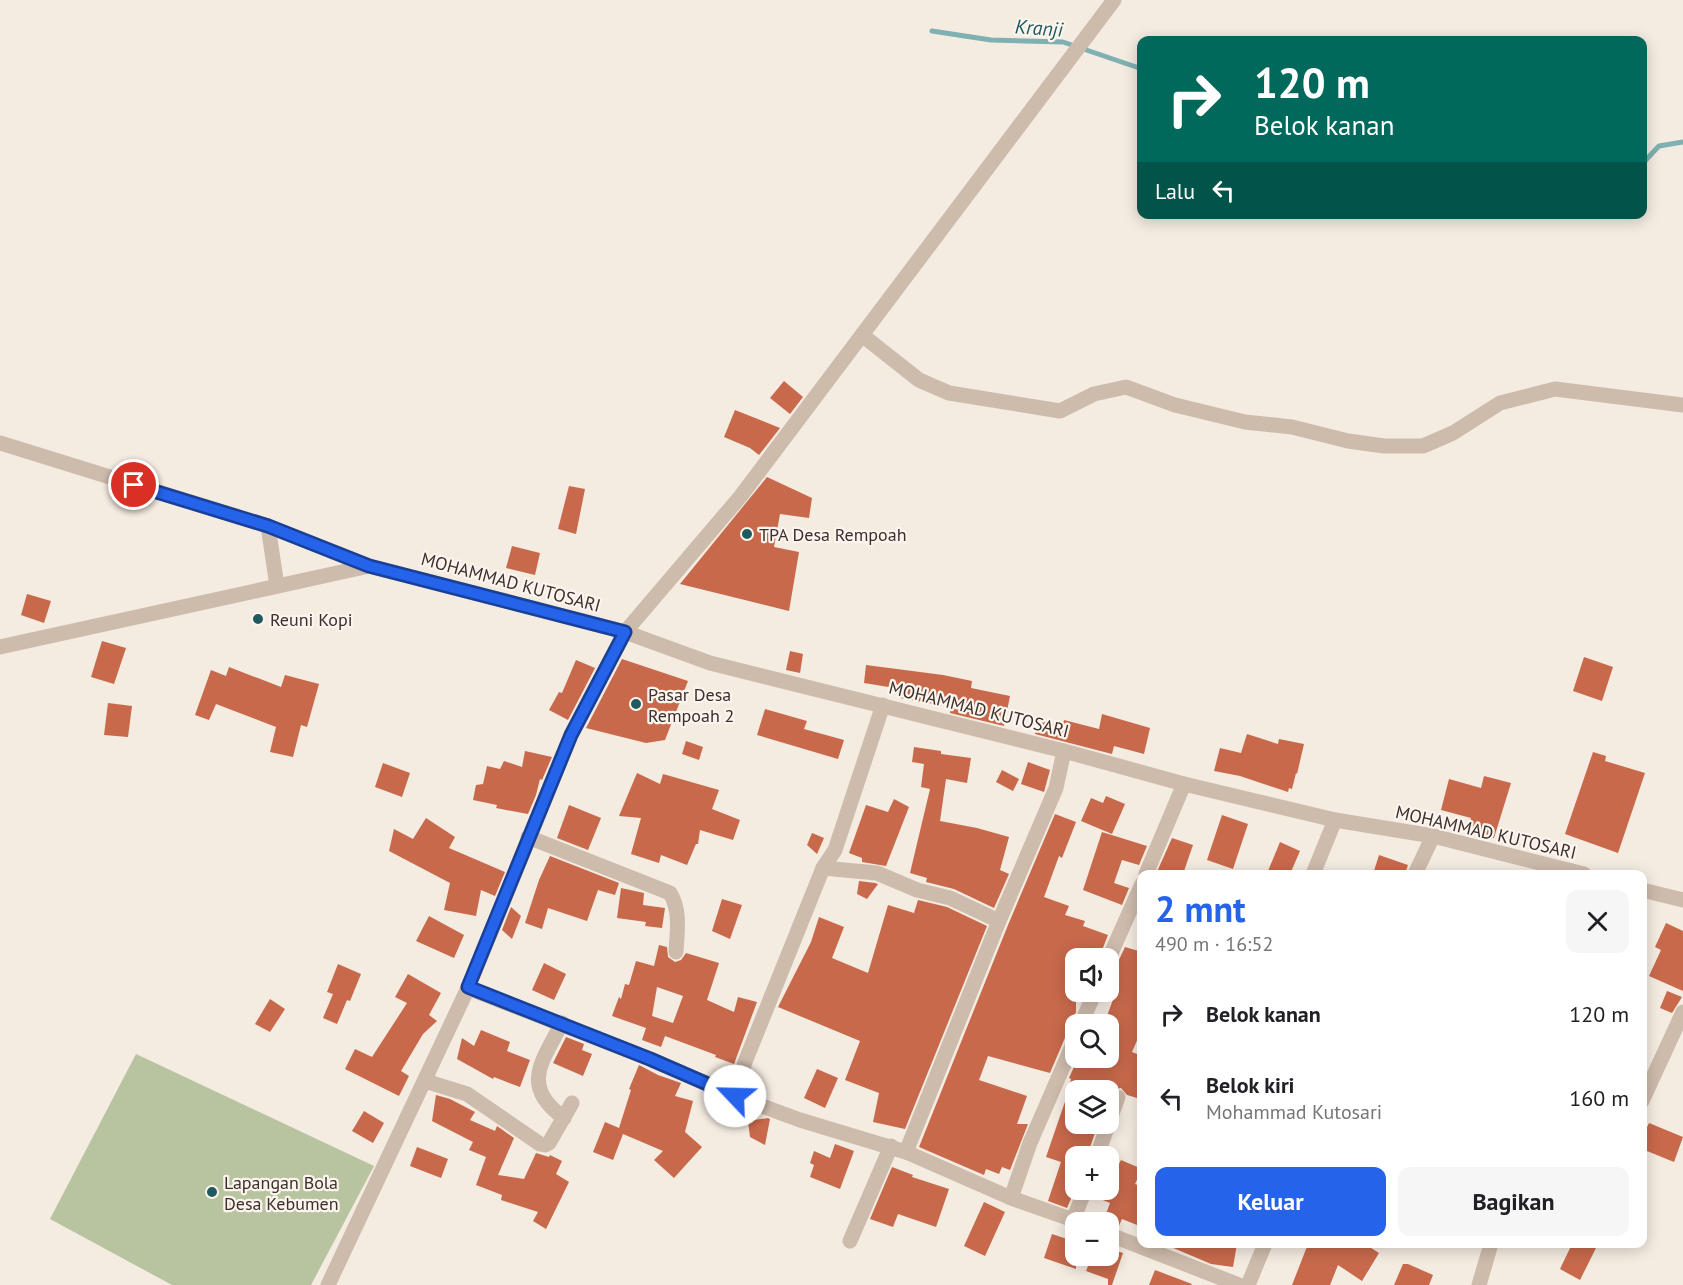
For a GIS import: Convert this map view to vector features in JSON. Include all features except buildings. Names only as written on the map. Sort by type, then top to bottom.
[{"type":"street","points":[[328,1285],[468,987],[571,735],[625,632],[740,497],[1114,0]]},
{"type":"street","points":[[862,335],[919,380],[949,393],[1060,411],[1094,394],[1126,387],[1175,405],[1245,422],[1292,427],[1348,441],[1384,446],[1424,446],[1453,433],[1500,403],[1554,389],[1683,405]]},
{"type":"street","name":"MOHAMMAD KUTOSARI","points":[[0,443],[268,526],[369,566],[625,632],[710,663],[1064,751],[1184,784],[1335,820],[1433,836],[1568,870]]},
{"type":"street","points":[[268,526],[277,586]]},
{"type":"street","points":[[0,647],[369,566]]},
{"type":"street","points":[[735,1096],[745,1062],[823,868],[835,850],[883,705]]},
{"type":"street","points":[[850,1241],[898,1149],[975,983],[1056,788],[1064,751]]},
{"type":"street","points":[[1148,870],[1184,784]]},
{"type":"street","points":[[1315,870],[1335,820]]},
{"type":"street","points":[[1417,870],[1433,836]]},
{"type":"street","points":[[528,837],[670,894],[678,913],[676,952]]},
{"type":"street","points":[[823,868],[877,873],[917,890],[950,898],[999,921]]},
{"type":"street","points":[[1647,891],[1683,900]]},
{"type":"street","points":[[1113,948],[1137,895]]},
{"type":"street","points":[[468,987],[562,1023],[735,1096],[800,1120],[898,1149],[1011,1198],[1065,1217]]},
{"type":"street","points":[[1647,1090],[1683,1012]]},
{"type":"street","points":[[562,1023],[542,1062],[537,1082],[543,1098],[564,1118]]},
{"type":"street","points":[[1011,1198],[1030,1143],[1065,1062]]},
{"type":"street","points":[[425,1081],[467,1094],[540,1144],[546,1145],[572,1103]]},
{"type":"street","points":[[1119,1237],[1137,1242]]},
{"type":"street","points":[[1248,1285],[1263,1248]]},
{"type":"street","points":[[1479,1285],[1490,1248]]},
{"type":"street","points":[[1161,1249],[1239,1285]]},
{"type":"green space","name":"Lapangan Bola Desa Kebumen","points":[[136,1054],[374,1166],[311,1285],[172,1285],[50,1219]]},
{"type":"waterway","name":"Kranji","points":[[932,31],[991,40],[1063,42],[1137,67]]},
{"type":"waterway","name":"Kranji","points":[[1647,159],[1659,146],[1683,142]]},
{"type":"place","name":"TPA Desa Rempoah","points":[[747,534]]},
{"type":"place","name":"Reuni Kopi","points":[[258,619]]},
{"type":"place","name":"Pasar Desa Rempoah 2","points":[[636,704]]},
{"type":"place","name":"Lapangan Bola Desa Kebumen","points":[[212,1192]]},
{"type":"route","points":[[134,485],[268,526],[369,566],[625,632],[571,735],[468,987],[562,1023],[735,1096]]}]
